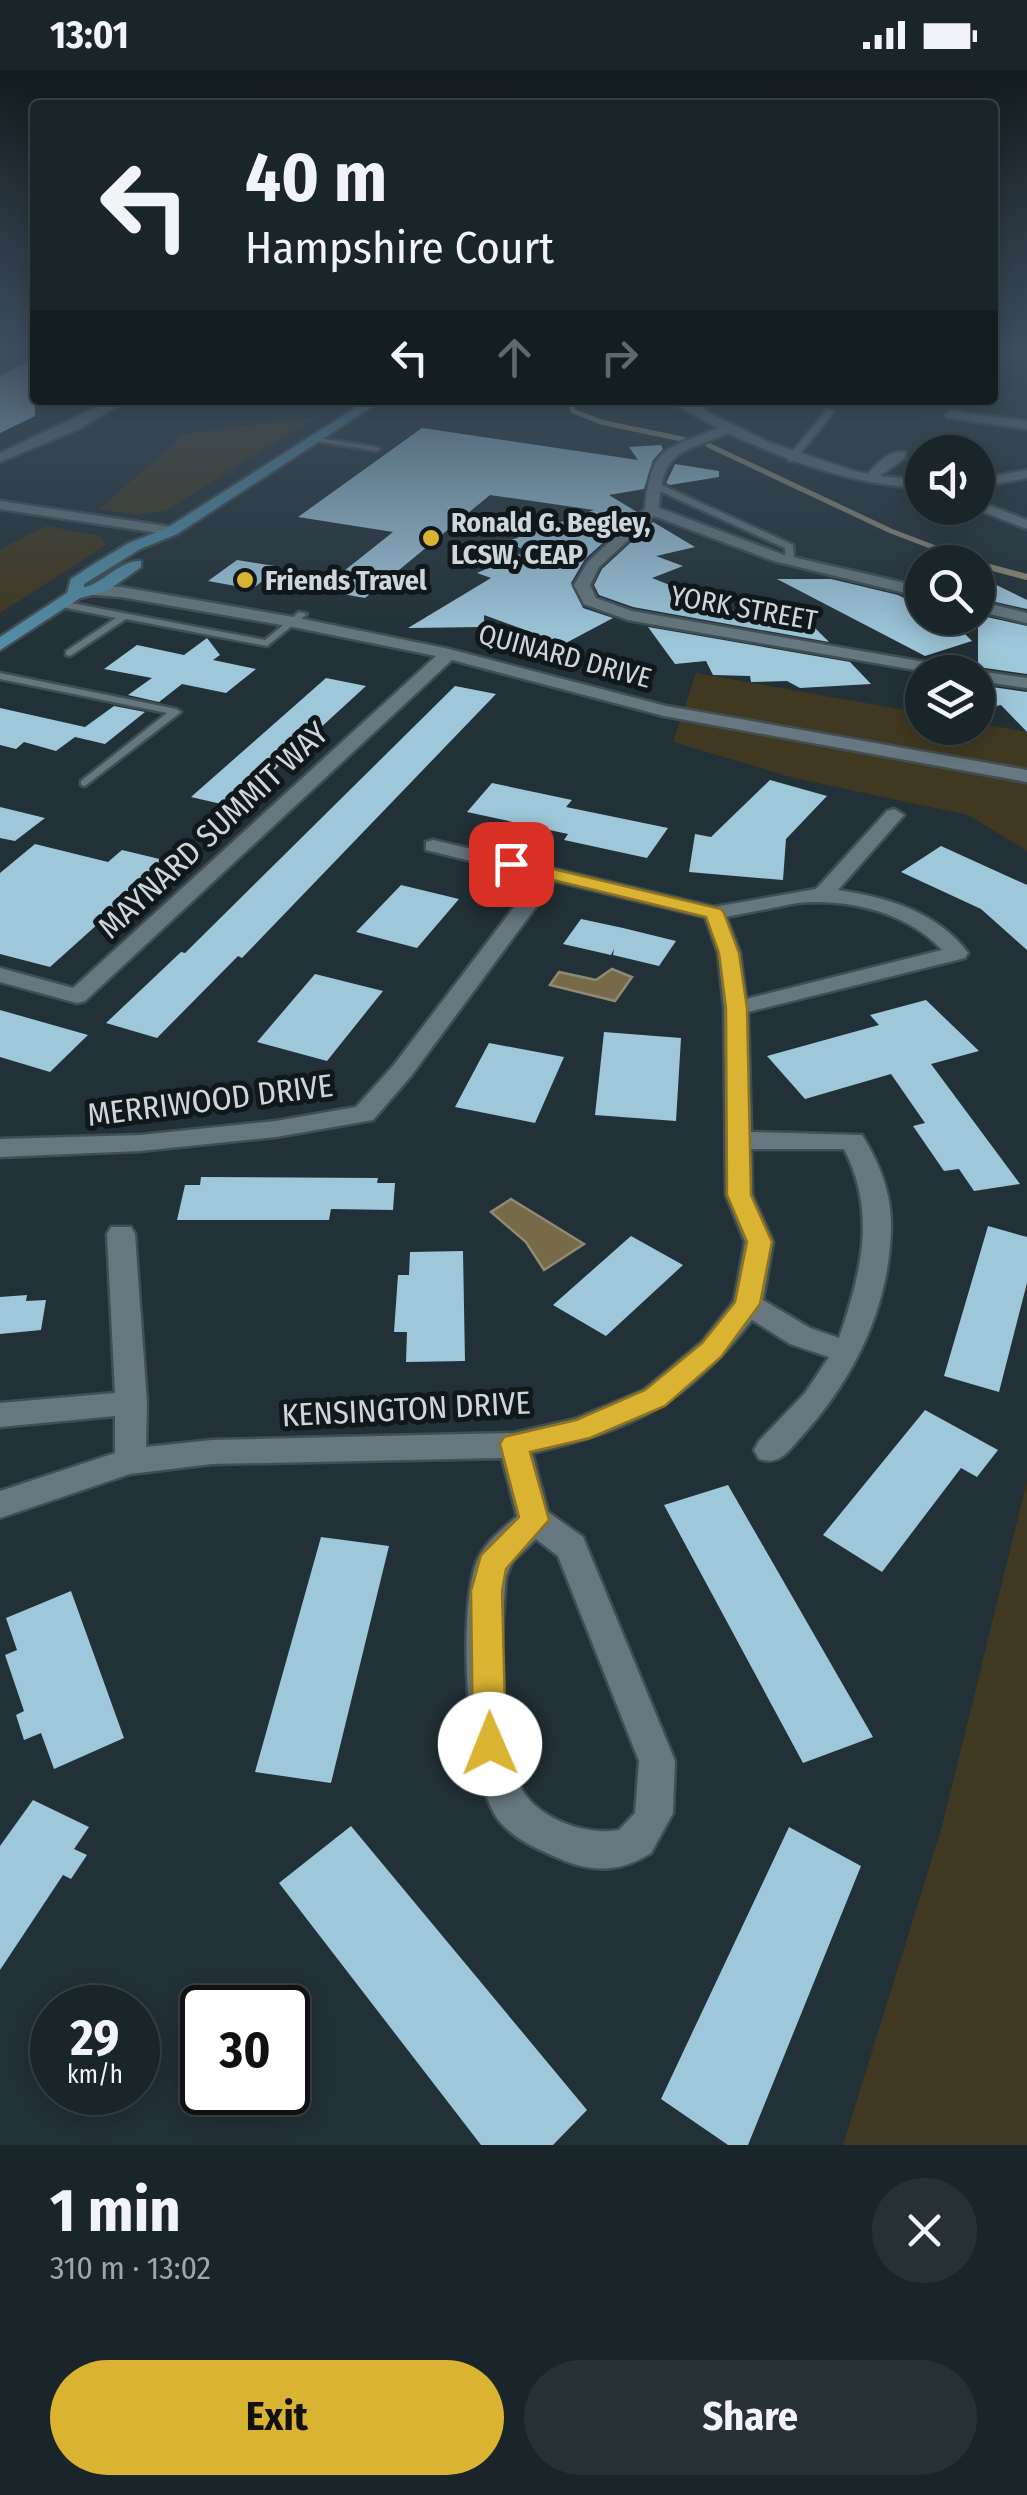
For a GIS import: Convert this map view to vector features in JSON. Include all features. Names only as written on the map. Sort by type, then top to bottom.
[{"type":"main road","points":[[74,597],[77,582],[147,538],[172,531],[298,451]]},
{"type":"main road","points":[[0,644],[74,597],[101,588],[167,542],[172,531]]},
{"type":"street","points":[[652,510],[660,465],[681,451]]},
{"type":"street","points":[[774,451],[870,480],[905,483]]},
{"type":"street","points":[[870,480],[881,466],[900,456]]},
{"type":"street","points":[[995,480],[1027,474]]},
{"type":"street","points":[[1009,478],[1027,484]]},
{"type":"street","points":[[0,505],[172,531]]},
{"type":"street","name":"YORK STREET","points":[[905,588],[789,560],[652,510],[583,578],[583,592],[590,601],[628,615],[905,664]]},
{"type":"street","points":[[995,511],[1027,524]]},
{"type":"street","name":"QUINARD DRIVE","points":[[138,562],[142,577],[160,585],[449,654],[664,711],[1027,776]]},
{"type":"street","name":"QUINARD DRIVE","points":[[74,597],[121,592],[456,644],[710,711],[1027,762]]},
{"type":"street","points":[[995,610],[1027,618]]},
{"type":"street","name":"MAYNARD SUMMIT WAY","points":[[0,975],[77,996],[449,654]]},
{"type":"street","points":[[995,678],[1027,683]]},
{"type":"street","points":[[822,894],[894,815]]},
{"type":"street","points":[[434,846],[714,913],[822,894],[899,911],[944,936],[957,953],[825,990],[736,1008]]},
{"type":"street","name":"MERRIWOOD DRIVE","points":[[0,1148],[124,1144],[364,1114],[402,1071],[550,874]]},
{"type":"street","name":"KENSINGTON DRIVE","points":[[0,1506],[50,1484],[130,1461],[212,1452],[514,1444],[580,1430],[655,1398],[712,1350],[748,1304],[759,1242],[739,1195],[736,1008],[729,953],[714,913]]},
{"type":"street","points":[[738,1140],[853,1141],[873,1185],[876,1243],[870,1290],[848,1352],[816,1401],[770,1450]]},
{"type":"street","points":[[120,1234],[132,1403],[130,1461]]},
{"type":"street","points":[[748,1304],[800,1336],[848,1352]]},
{"type":"street","points":[[0,1415],[132,1403]]},
{"type":"street","points":[[514,1444],[534,1520],[571,1547],[657,1761],[659,1786],[648,1822],[638,1841],[622,1847],[588,1850],[531,1827],[511,1808],[490,1744],[487,1591],[492,1564],[534,1520]]},
{"type":"lane","points":[[791,459],[798,451]]},
{"type":"lane","points":[[654,485],[790,546],[789,560]]},
{"type":"lane","points":[[74,597],[125,616],[267,643],[298,618]]},
{"type":"lane","points":[[70,653],[125,616]]},
{"type":"lane","points":[[0,676],[176,712],[84,783]]},
{"type":"shaded area","points":[[166,451],[262,451],[165,511],[135,515],[99,509]]},
{"type":"shaded area","points":[[46,526],[100,536],[106,545],[0,613],[0,549]]},
{"type":"shaded area","points":[[696,673],[905,710],[905,745],[995,745],[995,726],[1027,732],[1027,851],[968,815],[794,778],[673,742]]},
{"type":"shaded area","points":[[612,969],[632,977],[615,1001],[550,985],[559,972],[596,980]]},
{"type":"shaded area","points":[[511,1199],[584,1244],[544,1270],[526,1242],[491,1212]]},
{"type":"shaded area","points":[[1027,1481],[1027,2145],[843,2145],[942,1826]]},
{"type":"building","points":[[390,451],[576,451],[638,460],[632,451],[661,451],[653,460],[644,489],[609,495],[637,512],[585,559],[571,583],[583,608],[613,618],[564,644],[484,615],[484,627],[408,628],[491,578],[477,573],[527,551],[506,542],[594,510],[490,495],[365,598],[320,590],[393,532],[298,517]]},
{"type":"building","points":[[675,464],[719,471],[719,477],[670,485],[666,483]]},
{"type":"building","points":[[653,522],[695,547],[656,556],[683,566],[652,578],[743,614],[791,604],[829,642],[633,607],[599,595],[594,585],[602,569]]},
{"type":"building","points":[[237,560],[281,567],[252,589],[208,581]]},
{"type":"building","points":[[777,579],[831,579],[898,595],[905,598],[905,635],[966,635],[972,641],[923,655]]},
{"type":"building","points":[[995,584],[1027,600],[1027,609],[995,602]]},
{"type":"building","points":[[995,619],[1027,626],[1027,674],[995,669],[995,655],[978,655],[978,635],[995,635]]},
{"type":"building","points":[[648,627],[850,662],[871,684],[800,688],[787,681],[751,682],[750,676],[713,675],[706,661],[675,664]]},
{"type":"building","points":[[207,638],[220,655],[213,660],[256,669],[226,693],[182,684],[159,702],[128,695],[152,678],[104,669],[137,645],[184,655]]},
{"type":"building","points":[[326,678],[366,686],[234,807],[191,797]]},
{"type":"building","points":[[455,686],[496,694],[242,958],[238,956],[157,1038],[106,1023],[181,952],[185,953]]},
{"type":"building","points":[[995,687],[1027,692],[1027,732],[1001,705],[995,706]]},
{"type":"building","points":[[114,706],[145,712],[105,744],[75,737],[56,751],[24,742],[16,749],[0,745],[0,708],[85,727]]},
{"type":"building","points":[[770,780],[827,796],[786,839],[783,880],[689,872],[695,834],[711,837]]},
{"type":"building","points":[[492,783],[572,800],[566,807],[668,828],[647,858],[564,840],[568,834],[467,812]]},
{"type":"building","points":[[0,807],[45,818],[15,841],[0,838]]},
{"type":"building","points":[[35,844],[108,862],[122,850],[168,861],[50,967],[0,954],[0,873]]},
{"type":"building","points":[[941,846],[1027,885],[1027,950],[981,909],[901,872]]},
{"type":"building","points":[[401,885],[459,899],[417,948],[356,932]]},
{"type":"building","points":[[581,919],[676,941],[659,966],[613,955],[614,949],[611,955],[563,944]]},
{"type":"building","points":[[315,974],[383,991],[327,1061],[257,1042]]},
{"type":"building","points":[[926,1000],[979,1051],[931,1064],[1020,1184],[974,1191],[959,1169],[944,1171],[913,1126],[925,1123],[891,1074],[805,1099],[767,1056],[879,1025],[870,1015]]},
{"type":"building","points":[[0,1010],[88,1035],[50,1072],[0,1057]]},
{"type":"building","points":[[604,1032],[681,1038],[676,1121],[595,1115]]},
{"type":"building","points":[[489,1043],[564,1057],[535,1123],[455,1107]]},
{"type":"building","points":[[201,1177],[378,1178],[377,1183],[395,1183],[393,1210],[331,1209],[329,1220],[177,1220],[185,1185],[200,1185]]},
{"type":"building","points":[[988,1226],[1027,1237],[1027,1283],[999,1392],[944,1376]]},
{"type":"building","points":[[631,1236],[683,1265],[606,1336],[553,1305]]},
{"type":"building","points":[[463,1251],[465,1361],[406,1362],[407,1332],[394,1332],[398,1275],[409,1275],[410,1252]]},
{"type":"building","points":[[27,1295],[26,1301],[46,1300],[41,1330],[0,1334],[0,1297]]},
{"type":"building","points":[[925,1410],[998,1450],[977,1477],[961,1468],[882,1572],[823,1535]]},
{"type":"building","points":[[728,1485],[873,1737],[803,1763],[664,1505]]},
{"type":"building","points":[[321,1537],[389,1546],[331,1783],[255,1772]]},
{"type":"building","points":[[71,1591],[124,1738],[54,1769],[41,1733],[24,1740],[16,1715],[24,1711],[5,1655],[17,1650],[6,1618]]},
{"type":"building","points":[[33,1800],[89,1827],[74,1849],[87,1855],[71,1879],[63,1875],[0,1970],[0,1846]]},
{"type":"building","points":[[351,1826],[587,2110],[553,2145],[481,2145],[279,1883]]},
{"type":"building","points":[[789,1827],[861,1866],[748,2145],[728,2145],[661,2099]]},
{"type":"waterway","points":[[720,451],[928,545]]},
{"type":"waterway","points":[[995,569],[1027,577]]},
{"type":"place","name":"Ronald G. Begley, LCSW, CEAP","points":[[431,538]]},
{"type":"place","name":"Friends Travel","points":[[245,580]]},
{"type":"route","points":[[490,1744],[487,1591],[492,1564],[534,1520],[514,1444],[580,1430],[655,1398],[712,1350],[748,1304],[759,1242],[739,1195],[736,1008],[729,953],[714,913],[511,864]]}]
